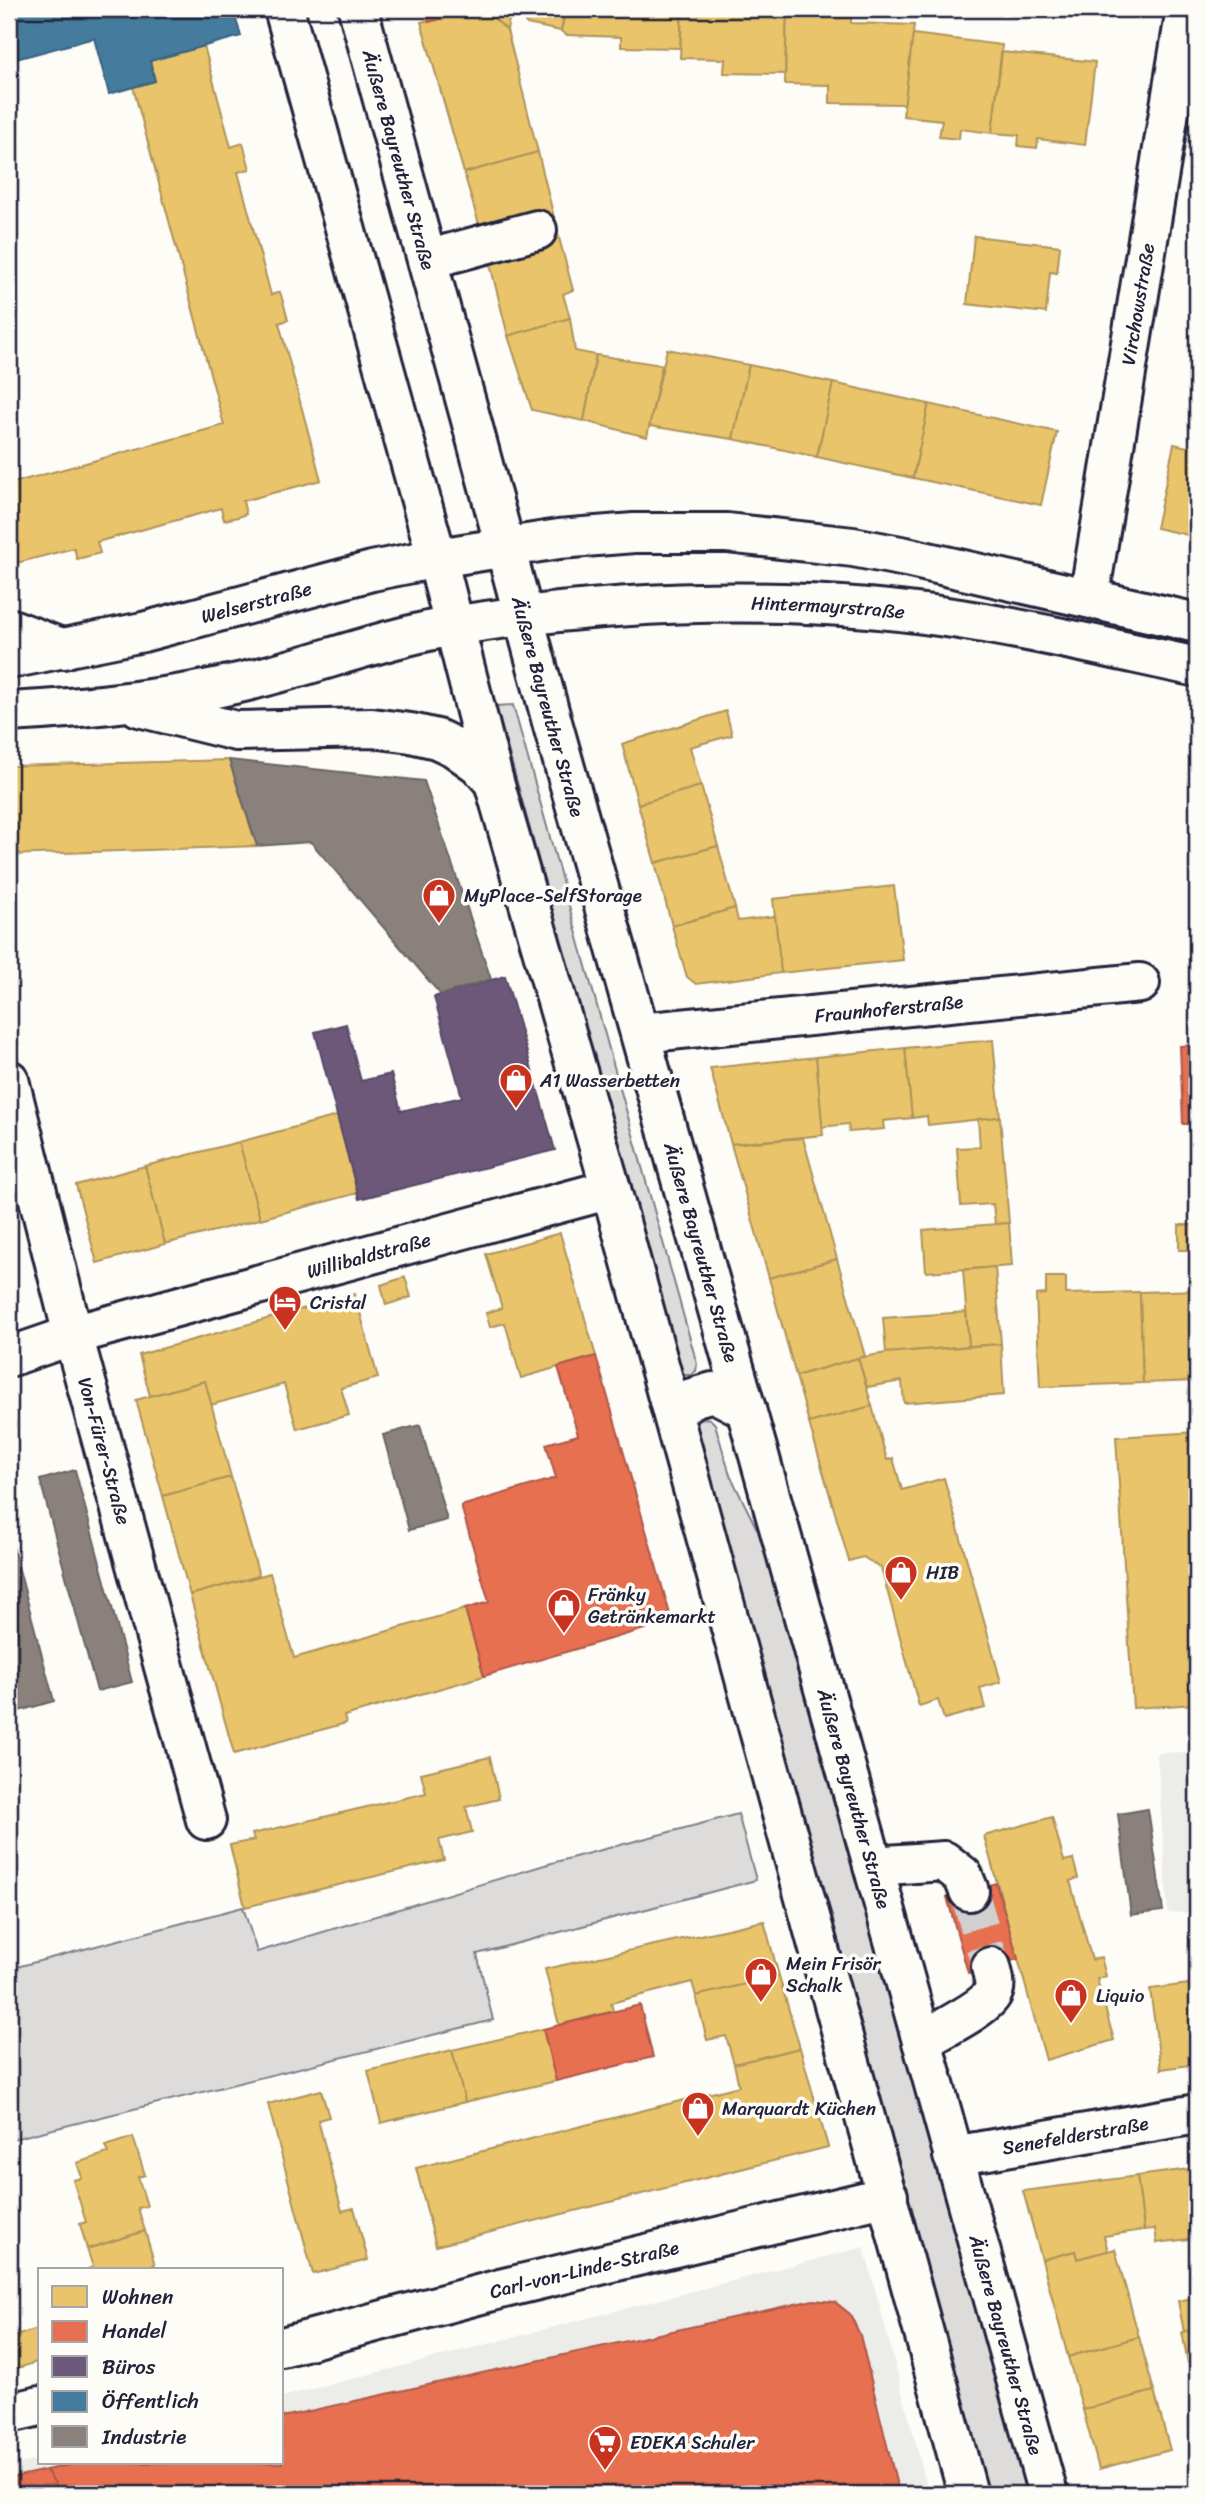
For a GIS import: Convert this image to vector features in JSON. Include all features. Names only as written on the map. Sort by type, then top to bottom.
[{"type":"main road","points":[[284,9],[437,558],[494,782],[611,1189],[968,2494]]},
{"type":"main road","name":"Äußere Bayreuther Straße","points":[[358,9],[639,1033],[1048,2494]]},
{"type":"main road","name":"Virchowstraße","points":[[1088,598],[1186,9]]},
{"type":"main road","points":[[448,254],[537,230]]},
{"type":"main road","points":[[506,547],[635,533],[727,533],[778,537],[906,556],[1197,622]]},
{"type":"main road","name":"Welserstraße","points":[[9,659],[143,632],[365,573],[506,547]]},
{"type":"main road","name":"Hintermayrstraße","points":[[455,626],[523,615],[593,608],[741,603],[828,606],[984,623],[1197,667]]},
{"type":"main road","points":[[9,712],[123,703],[241,682],[455,626]]},
{"type":"main road","points":[[9,628],[64,649]]},
{"type":"main road","points":[[123,703],[236,731],[372,728],[411,733],[437,739],[454,747],[478,764],[494,782]]},
{"type":"main road","name":"Fraunhoferstraße","points":[[639,1033],[1140,983]]},
{"type":"main road","name":"Von-Fürer-Straße","points":[[9,1080],[73,1335],[206,1820]]},
{"type":"main road","name":"Willibaldstraße","points":[[9,1357],[73,1335],[611,1189]]},
{"type":"main road","points":[[673,1413],[692,1398],[713,1392],[746,1409]]},
{"type":"main road","points":[[873,1866],[944,1861],[962,1876],[970,1891]]},
{"type":"main road","points":[[922,2041],[975,2010],[992,1996],[995,1986],[991,1967]]},
{"type":"main road","name":"Senefelderstraße","points":[[953,2156],[1197,2114]]},
{"type":"main road","name":"Carl-von-Linde-Straße","points":[[284,2346],[500,2289],[888,2196]]},
{"type":"main road","points":[[9,2413],[38,2406]]},
{"type":"shaded area","points":[[513,705],[697,1364],[696,1371],[691,1375],[685,1375],[679,1369],[496,706]]},
{"type":"shaded area","points":[[703,1418],[710,1419],[715,1424],[730,1475],[758,1531],[769,1562],[1029,2494],[986,2494],[920,2239],[696,1430],[698,1422]]},
{"type":"shaded area","points":[[1197,1752],[1197,1912],[1168,1913],[1157,1753]]},
{"type":"shaded area","points":[[738,1814],[756,1880],[477,1954],[493,2020],[9,2140],[9,1969],[243,1907],[257,1952],[548,1864]]},
{"type":"shaded area","points":[[864,2247],[929,2494],[9,2494],[9,2467],[38,2460],[38,2464],[284,2464],[284,2396]]},
{"type":"building: Wohnen","points":[[484,9],[507,30],[538,152],[464,173],[421,22]]},
{"type":"building: Wohnen","points":[[484,9],[511,9],[507,30]]},
{"type":"building: Wohnen","points":[[513,9],[566,9],[561,31],[527,24]]},
{"type":"building: Wohnen","points":[[566,9],[682,9],[680,48],[621,47],[621,37],[566,35],[561,31]]},
{"type":"building: Wohnen","points":[[682,9],[787,9],[785,74],[724,73],[725,59],[680,58]]},
{"type":"building: Wohnen","points":[[787,9],[851,9],[851,23],[914,25],[905,104],[830,103],[830,85],[785,84]]},
{"type":"building: Wohnen","points":[[913,34],[1002,45],[992,133],[960,129],[959,139],[939,137],[942,120],[903,116]]},
{"type":"building: Wohnen","points":[[204,46],[231,147],[243,143],[250,169],[238,172],[271,295],[280,292],[284,305],[288,320],[279,323],[321,480],[243,501],[246,514],[238,517],[224,520],[221,508],[97,542],[100,553],[89,556],[77,559],[74,548],[9,565],[9,484],[224,425],[133,87],[155,81],[150,61]]},
{"type":"building: Wohnen","points":[[1002,52],[1095,62],[1085,145],[1038,139],[1037,148],[1018,146],[1019,135],[992,133]]},
{"type":"building: Wohnen","points":[[538,152],[558,234],[487,252],[464,173]]},
{"type":"building: Wohnen","points":[[558,234],[573,290],[563,294],[570,318],[508,336],[487,252]]},
{"type":"building: Wohnen","points":[[974,236],[1060,246],[1057,273],[1050,272],[1046,313],[967,304]]},
{"type":"building: Wohnen","points":[[570,318],[575,351],[596,355],[584,421],[532,410],[508,336]]},
{"type":"building: Wohnen","points":[[667,349],[749,365],[733,439],[649,426]]},
{"type":"building: Wohnen","points":[[596,355],[662,365],[647,437],[584,421]]},
{"type":"building: Wohnen","points":[[749,365],[833,383],[817,457],[733,439]]},
{"type":"building: Wohnen","points":[[833,383],[929,404],[913,478],[817,457]]},
{"type":"building: Wohnen","points":[[929,404],[1057,432],[1041,505],[913,478]]},
{"type":"building: Wohnen","points":[[1174,444],[1197,449],[1197,537],[1156,528]]},
{"type":"building: Wohnen","points":[[726,711],[732,735],[690,747],[701,786],[638,804],[622,744]]},
{"type":"building: Wohnen","points":[[229,760],[257,846],[9,855],[9,766]]},
{"type":"building: Wohnen","points":[[701,786],[718,846],[655,863],[638,804]]},
{"type":"building: Wohnen","points":[[718,846],[735,908],[672,926],[655,863]]},
{"type":"building: Wohnen","points":[[894,886],[903,960],[781,973],[773,899]]},
{"type":"building: Wohnen","points":[[735,908],[738,921],[775,916],[781,973],[696,984],[687,977],[672,926]]},
{"type":"building: Wohnen","points":[[993,1040],[1000,1117],[928,1125],[927,1116],[912,1118],[905,1048]]},
{"type":"building: Wohnen","points":[[905,1048],[912,1118],[883,1121],[884,1129],[849,1132],[848,1124],[822,1127],[816,1057]]},
{"type":"building: Wohnen","points":[[816,1057],[823,1135],[731,1144],[710,1068]]},
{"type":"building: Wohnen","points":[[337,1116],[358,1193],[260,1219],[239,1142]]},
{"type":"building: Wohnen","points":[[1000,1117],[1009,1223],[995,1224],[993,1204],[961,1206],[957,1148],[980,1147],[978,1119]]},
{"type":"building: Wohnen","points":[[803,1138],[837,1259],[769,1278],[731,1144]]},
{"type":"building: Wohnen","points":[[239,1142],[260,1219],[165,1244],[145,1166]]},
{"type":"building: Wohnen","points":[[145,1166],[165,1244],[97,1263],[76,1185]]},
{"type":"building: Wohnen","points":[[1009,1223],[1012,1266],[926,1272],[923,1230]]},
{"type":"building: Wohnen","points":[[1179,1225],[1197,1225],[1197,1250],[1179,1250]]},
{"type":"building: Wohnen","points":[[560,1233],[596,1356],[521,1378],[505,1323],[490,1327],[486,1313],[502,1308],[486,1254]]},
{"type":"building: Wohnen","points":[[837,1259],[865,1356],[796,1376],[769,1278]]},
{"type":"building: Wohnen","points":[[995,1267],[1001,1344],[969,1346],[963,1270]]},
{"type":"building: Wohnen","points":[[405,1277],[411,1297],[386,1305],[381,1285]]},
{"type":"building: Wohnen","points":[[1046,1277],[1066,1277],[1066,1294],[1140,1292],[1143,1383],[1040,1387],[1036,1295],[1046,1294]]},
{"type":"building: Wohnen","points":[[1197,1290],[1197,1381],[1143,1383],[1140,1292]]},
{"type":"building: Wohnen","points":[[355,1294],[378,1378],[341,1388],[349,1415],[297,1429],[284,1384],[211,1405],[205,1381],[150,1396],[139,1355]]},
{"type":"building: Wohnen","points":[[966,1312],[969,1346],[886,1353],[883,1318]]},
{"type":"building: Wohnen","points":[[1001,1344],[1004,1395],[904,1403],[902,1381],[867,1387],[858,1358],[886,1353]]},
{"type":"building: Wohnen","points":[[858,1358],[872,1406],[809,1423],[796,1376]]},
{"type":"building: Wohnen","points":[[205,1381],[231,1477],[163,1496],[136,1400]]},
{"type":"building: Wohnen","points":[[872,1406],[887,1460],[893,1458],[902,1490],[944,1478],[1001,1682],[980,1688],[985,1708],[944,1719],[938,1700],[919,1706],[881,1568],[863,1557],[849,1561],[809,1423]]},
{"type":"building: Wohnen","points":[[1197,1432],[1197,1704],[1133,1708],[1116,1437]]},
{"type":"building: Wohnen","points":[[231,1477],[259,1576],[190,1595],[163,1496]]},
{"type":"building: Wohnen","points":[[270,1573],[294,1658],[465,1609],[484,1676],[344,1716],[346,1723],[234,1754],[190,1595]]},
{"type":"building: Wohnen","points":[[490,1757],[499,1799],[466,1807],[472,1832],[439,1840],[444,1860],[245,1907],[230,1845],[254,1840],[252,1834],[426,1793],[421,1773]]},
{"type":"building: Wohnen","points":[[1052,1817],[1064,1861],[1073,1859],[1078,1878],[1070,1881],[1092,1960],[1101,1957],[1106,1976],[1097,1979],[1114,2040],[1046,2060],[984,1836]]},
{"type":"building: Wohnen","points":[[764,1921],[779,1976],[696,1996],[692,1982],[611,2003],[613,2011],[559,2025],[545,1969]]},
{"type":"building: Wohnen","points":[[779,1976],[800,2048],[734,2064],[726,2036],[707,2040],[696,1996]]},
{"type":"building: Wohnen","points":[[1197,1983],[1197,2064],[1161,2069],[1150,1989]]},
{"type":"building: Wohnen","points":[[543,2029],[556,2081],[465,2102],[452,2050]]},
{"type":"building: Wohnen","points":[[800,2048],[828,2147],[436,2246],[416,2168],[739,2086],[734,2064]]},
{"type":"building: Wohnen","points":[[452,2050],[465,2102],[381,2123],[368,2071]]},
{"type":"building: Wohnen","points":[[321,2090],[329,2117],[318,2120],[342,2211],[354,2208],[368,2260],[313,2274],[268,2104]]},
{"type":"building: Wohnen","points":[[133,2137],[145,2175],[138,2177],[147,2206],[138,2208],[145,2231],[87,2249],[80,2224],[86,2222],[73,2180],[82,2178],[77,2163],[108,2153],[105,2146]]},
{"type":"building: Wohnen","points":[[1197,2168],[1197,2238],[1157,2243],[1155,2229],[1144,2230],[1137,2176]]},
{"type":"building: Wohnen","points":[[1137,2176],[1144,2230],[1104,2236],[1108,2251],[1077,2259],[1075,2251],[1042,2260],[1023,2191]]},
{"type":"building: Wohnen","points":[[145,2231],[155,2265],[150,2266],[151,2268],[91,2268],[93,2267],[87,2249]]},
{"type":"building: Wohnen","points":[[1115,2249],[1139,2337],[1068,2357],[1042,2260],[1075,2251],[1077,2259]]},
{"type":"building: Wohnen","points":[[1197,2297],[1197,2329],[1184,2332],[1178,2301]]},
{"type":"building: Wohnen","points":[[38,2329],[38,2362],[15,2369],[9,2338]]},
{"type":"building: Wohnen","points":[[1197,2329],[1197,2361],[1188,2363],[1182,2332]]},
{"type":"building: Wohnen","points":[[1139,2337],[1154,2391],[1083,2410],[1068,2357]]},
{"type":"building: Wohnen","points":[[1154,2391],[1170,2450],[1099,2469],[1083,2410]]},
{"type":"building: Handel","points":[[425,9],[478,9],[429,22]]},
{"type":"building: Handel","points":[[1197,1045],[1197,1124],[1183,1124],[1180,1046]]},
{"type":"building: Handel","points":[[596,1356],[672,1621],[484,1676],[465,1609],[489,1602],[461,1506],[556,1478],[546,1444],[578,1435],[558,1367]]},
{"type":"building: Handel","points":[[996,1883],[1018,1959],[968,1973],[947,1897]]},
{"type":"building: Handel","points":[[640,2005],[653,2057],[556,2081],[543,2029]]},
{"type":"building: Handel","points":[[813,2300],[835,2302],[850,2314],[860,2335],[899,2494],[62,2494],[46,2470],[74,2464],[284,2464],[284,2417]]},
{"type":"building: Handel","points":[[46,2470],[62,2494],[9,2494],[9,2478]]},
{"type":"building: Büros","points":[[505,976],[555,1150],[359,1199],[315,1032],[346,1024],[361,1081],[391,1074],[401,1111],[462,1097],[434,997]]},
{"type":"building: Öffentlich","points":[[9,9],[233,9],[241,36],[150,61],[155,81],[109,94],[94,38],[9,61]]},
{"type":"building: Industrie","points":[[229,760],[424,781],[491,979],[441,995],[311,842],[257,846]]},
{"type":"building: Industrie","points":[[420,1425],[447,1520],[409,1530],[383,1435]]},
{"type":"building: Industrie","points":[[75,1470],[132,1682],[97,1691],[40,1480]]},
{"type":"building: Industrie","points":[[9,1532],[54,1701],[19,1711],[9,1672]]},
{"type":"building: Industrie","points":[[1148,1809],[1163,1911],[1131,1915],[1118,1814]]},
{"type":"tunnel","points":[[969,1891],[991,1967]]},
{"type":"place","name":"MyPlace-SelfStorage","points":[[439,925]]},
{"type":"place","name":"A1 Wasserbetten","points":[[516,1110]]},
{"type":"place","name":"Cristal","points":[[285,1332]]},
{"type":"place","name":"HIB","points":[[901,1602]]},
{"type":"place","name":"Fränky Getränkemarkt","points":[[564,1635]]},
{"type":"place","name":"Mein Frisör Schalk","points":[[761,2004]]},
{"type":"place","name":"Liquio","points":[[1071,2025]]},
{"type":"place","name":"Marquardt Küchen","points":[[698,2138]]},
{"type":"place","name":"EDEKA Schuler","points":[[605,2472]]}]
